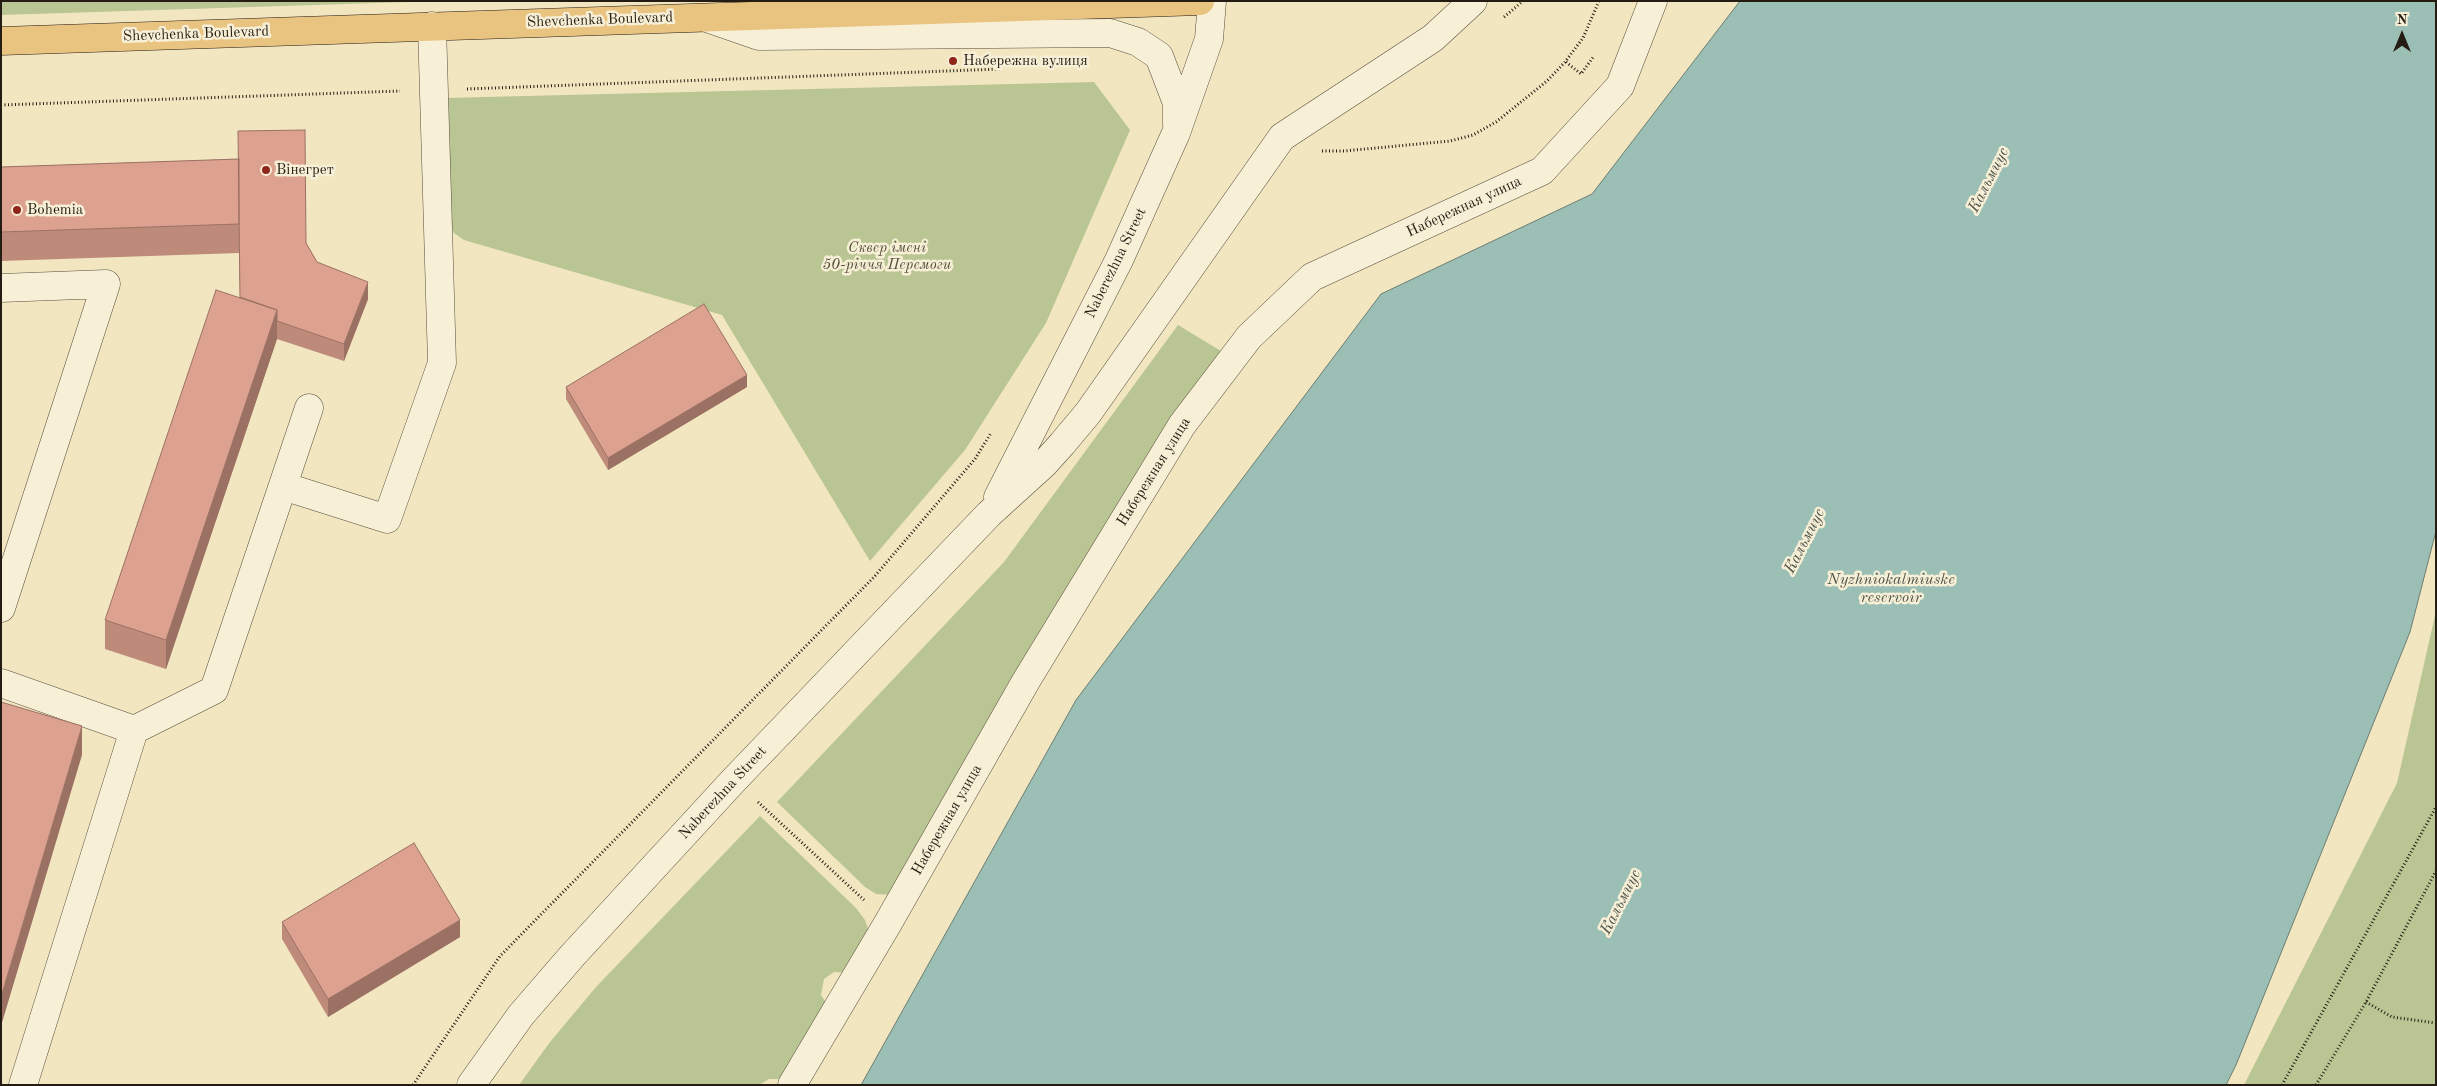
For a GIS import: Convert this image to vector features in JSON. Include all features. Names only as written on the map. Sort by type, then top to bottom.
[{"type":"main road","name":"Shevchenka Boulevard","points":[[1,41],[700,16],[1200,1]]},
{"type":"street","name":"Naberezhna Street","points":[[989,514],[1119,260],[1176,133],[1209,39],[1212,1]]},
{"type":"street","name":"Naberezhna Street","points":[[471,1085],[521,1015],[572,956],[734,780],[989,514],[1044,464],[1088,412],[1282,137],[1433,38],[1473,1]]},
{"type":"street","name":"Набережная улица","points":[[792,1085],[888,923],[1026,681],[1182,425],[1249,337],[1312,277],[1542,171],[1620,86],[1653,1]]},
{"type":"street","points":[[700,16],[759,36],[1110,32],[1138,42],[1159,56],[1177,103],[1176,133]]},
{"type":"street","points":[[283,486],[387,519],[442,363],[432,26]]},
{"type":"street","points":[[1,288],[106,284],[1,608]]},
{"type":"street","points":[[1,683],[134,730],[214,690],[309,408]]},
{"type":"street","points":[[23,1085],[134,730]]},
{"type":"path","points":[[1316,150],[1344,151],[1450,141],[1473,135],[1509,113],[1548,81],[1566,62],[1583,38],[1599,1]]},
{"type":"path","points":[[1,104],[1002,69]]},
{"type":"path","points":[[413,1085],[500,956],[874,577],[975,459],[995,426]]},
{"type":"path","points":[[734,780],[888,923]]},
{"type":"path","points":[[2282,1085],[2436,807]]},
{"type":"path","points":[[2316,1085],[2366,1002],[2436,871]]},
{"type":"path","points":[[2366,1002],[2392,1017],[2436,1023]]},
{"type":"green space","points":[[1,1],[440,1],[1,15]]},
{"type":"green space","name":"Сквер імені 50-річчя Перемоги","points":[[1094,82],[1130,130],[1046,323],[965,450],[870,561],[722,315],[464,240],[454,233],[448,220],[445,98]]},
{"type":"green space","points":[[1178,325],[1221,351],[1003,701],[892,895],[876,894],[865,887],[777,802],[1004,562]]},
{"type":"green space","points":[[2436,611],[2436,1085],[2244,1085],[2397,783]]},
{"type":"green space","points":[[760,816],[856,908],[865,920],[869,939],[849,973],[834,972],[824,979],[821,995],[829,1007],[783,1079],[769,1079],[759,1085],[519,1085],[550,1042],[596,987]]},
{"type":"water","name":"Nyzhniokalmiuske reservoir","points":[[1740,1],[2436,1],[2436,531],[2410,632],[2236,1065],[2226,1085],[861,1085],[1076,700],[1381,294],[1592,194]]},
{"type":"building","points":[[305,130],[306,243],[317,262],[368,282],[344,344],[277,321],[277,310],[240,297],[238,131]]},
{"type":"building","points":[[239,159],[239,224],[1,232],[1,167]]},
{"type":"building","points":[[216,290],[277,310],[166,640],[105,620]]},
{"type":"building","points":[[704,304],[747,375],[608,458],[566,387]]},
{"type":"building","points":[[1,702],[82,726],[1,997]]},
{"type":"building","points":[[414,843],[460,920],[328,999],[282,922]]},
{"type":"place","name":"Набережна вулиця","points":[[953,61]]},
{"type":"place","name":"Вінегрет","points":[[266,170]]},
{"type":"place","name":"Bohemia","points":[[17,210]]},
{"type":"water label","name":"Кальмиус","points":[[1989,180]]},
{"type":"water label","name":"Кальмиус","points":[[1805,541]]},
{"type":"water label","name":"Кальмиус","points":[[1621,902]]}]
